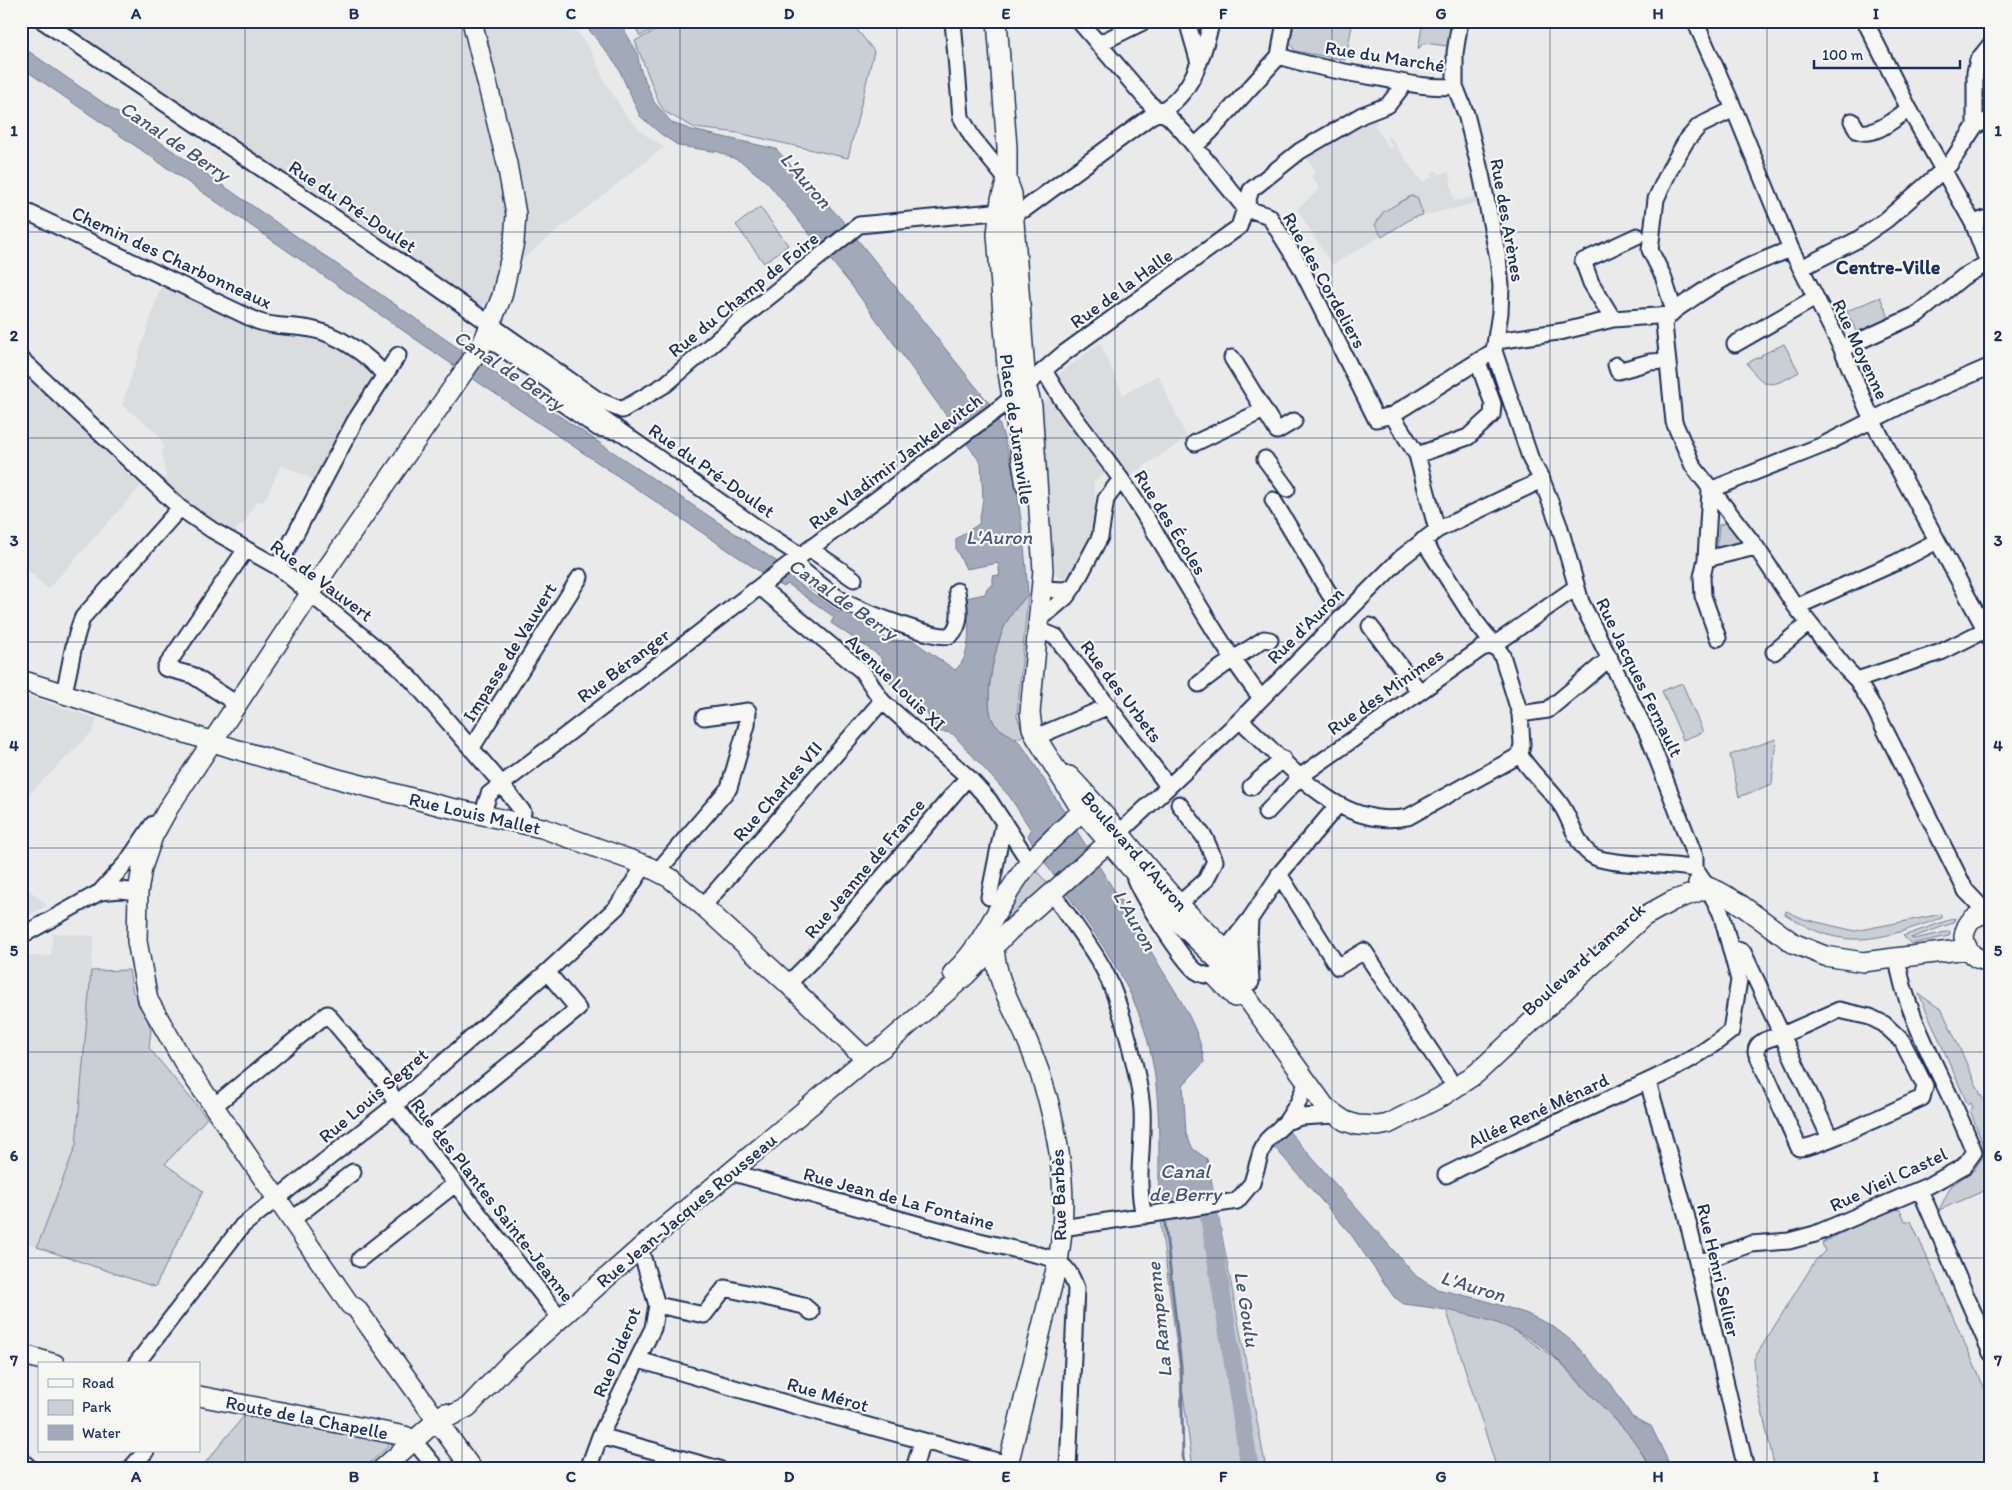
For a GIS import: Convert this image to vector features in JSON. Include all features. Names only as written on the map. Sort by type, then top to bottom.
[{"type":"main road","points":[[472,21],[507,164],[516,214],[514,242],[506,280],[485,336],[459,380],[311,592],[170,805],[153,836],[142,868],[138,892],[137,941],[148,1000],[179,1055],[293,1219],[350,1305],[356,1308],[437,1423],[472,1469]]},
{"type":"main road","name":"Place de Juranville","points":[[997,21],[1011,217],[997,234],[1007,366],[1023,388],[1032,406],[1043,570]]},
{"type":"main road","name":"Place de Juranville","points":[[1023,388],[1030,526],[1043,570]]},
{"type":"main road","name":"Boulevard d'Auron","points":[[1043,570],[1030,713],[1032,728],[1062,782],[1077,816],[1109,838],[1179,904],[1223,961]]},
{"type":"main road","name":"Rue Louis Mallet","points":[[21,680],[212,742],[390,794],[520,822],[596,846],[651,868],[670,878],[703,906],[866,1059]]},
{"type":"main road","name":"Boulevard d'Auron","points":[[1040,744],[1089,797],[1109,838],[1170,914],[1223,961]]},
{"type":"main road","points":[[984,961],[995,916],[1033,859],[1077,816]]},
{"type":"main road","name":"Rue Jean-Jacques Rousseau","points":[[382,1469],[437,1423],[459,1397],[509,1364],[640,1248],[984,961],[1009,931],[1109,838]]},
{"type":"main road","name":"Boulevard Lamarck","points":[[1223,961],[1251,982],[1334,1099],[1350,1110],[1385,1113],[1469,1064],[1636,906],[1689,884],[1697,883],[1708,888]]},
{"type":"main road","points":[[1708,888],[1718,891],[1737,902],[1793,943],[1825,956],[1854,962],[1897,957],[1967,934],[1980,914],[1989,913]]},
{"type":"main road","name":"Boulevard Lamarck","points":[[1223,961],[1326,1108],[1334,1115],[1356,1125],[1388,1124],[1441,1097],[1477,1073],[1643,917],[1672,901],[1708,888]]},
{"type":"main road","points":[[995,916],[1001,926],[1009,931]]},
{"type":"main road","points":[[1967,934],[1975,958],[1991,961]]},
{"type":"main road","name":"Rue Barbès","points":[[984,961],[1001,986],[1030,1047],[1043,1085],[1056,1136],[1062,1178],[1062,1228],[1058,1261],[1007,1466]]},
{"type":"main road","points":[[21,1354],[48,1362]]},
{"type":"main road","name":"Route de la Chapelle","points":[[200,1396],[405,1436],[414,1441]]},
{"type":"street","name":"Rue du Pré-Doulet","points":[[43,21],[340,221],[504,351],[509,366],[598,428],[625,433],[798,558]]},
{"type":"street","points":[[952,21],[962,117],[972,137],[1007,180]]},
{"type":"street","points":[[1079,21],[1160,112],[1169,117],[1195,146],[1245,208]]},
{"type":"street","points":[[1098,44],[1145,21]]},
{"type":"street","points":[[1187,21],[1199,63]]},
{"type":"street","name":"Rue du Champ de Foire","points":[[622,410],[666,384],[739,321],[860,226],[1011,217],[1025,209],[1151,116],[1160,112],[1184,92],[1195,76],[1212,21]]},
{"type":"street","points":[[1195,146],[1210,132],[1280,50],[1285,21]]},
{"type":"street","name":"Rue des Arènes","points":[[1460,21],[1455,53],[1456,86],[1466,114],[1498,258],[1501,286],[1496,346],[1531,460],[1542,480]]},
{"type":"street","name":"Rue Moyenne","points":[[1695,21],[1734,109],[1791,249],[1842,349],[1872,420],[1937,541],[1983,635]]},
{"type":"street","points":[[1842,349],[1918,314],[1962,277],[1988,259],[1973,223],[1945,170],[1909,109],[1865,21]]},
{"type":"street","points":[[1801,268],[1857,240],[1872,230],[1945,170],[1957,156],[1974,126],[1975,72],[1978,60],[1991,44]]},
{"type":"street","name":"Rue du Marché","points":[[1280,50],[1295,62],[1405,83],[1442,88],[1456,86]]},
{"type":"street","name":"Rue de la Halle","points":[[1023,388],[1239,227],[1251,190],[1257,185],[1300,152],[1356,118],[1388,105],[1405,83]]},
{"type":"street","points":[[1672,313],[1663,276],[1650,250],[1656,198],[1686,141],[1699,126],[1734,109]]},
{"type":"street","points":[[1852,121],[1858,131],[1866,134],[1877,130],[1909,109]]},
{"type":"street","points":[[1974,126],[1991,119]]},
{"type":"street","name":"Chemin des Charbonneaux","points":[[21,208],[258,321],[276,326],[311,329],[334,338],[367,358],[385,376]]},
{"type":"street","name":"Rue des Cordeliers","points":[[1245,208],[1269,216],[1300,266],[1376,419],[1392,416]]},
{"type":"street","points":[[1973,223],[1991,217]]},
{"type":"street","points":[[1612,320],[1591,283],[1583,261],[1637,236]]},
{"type":"street","points":[[1791,249],[1718,280],[1672,313],[1664,324],[1666,361],[1674,422],[1693,466],[1710,490],[1756,547],[1796,607],[1847,670],[1858,680],[1966,891],[1989,913]]},
{"type":"street","name":"Rue du Champ de Foire","points":[[802,275],[820,258]]},
{"type":"street","points":[[1735,344],[1815,298]]},
{"type":"street","points":[[1438,530],[1417,455],[1392,416],[1478,362],[1496,346],[1612,320],[1672,313]]},
{"type":"street","name":"Rue du Pré-Doulet","points":[[485,336],[598,400],[622,410],[625,433]]},
{"type":"street","points":[[278,567],[355,421],[398,355]]},
{"type":"street","points":[[1232,358],[1277,431],[1294,421]]},
{"type":"street","name":"Rue de Vauvert","points":[[21,359],[180,508],[278,567],[311,592],[413,681],[523,812],[520,822]]},
{"type":"street","points":[[1616,365],[1618,372],[1650,362],[1666,361]]},
{"type":"street","points":[[1417,455],[1468,437],[1492,415],[1493,404],[1478,362]]},
{"type":"street","points":[[1710,490],[1823,445],[1872,420],[1991,366]]},
{"type":"street","name":"Rue Vladimir Jankelevitch","points":[[798,558],[1023,388]]},
{"type":"street","name":"Rue des Écoles","points":[[1023,388],[1121,479],[1179,570],[1232,661],[1261,698]]},
{"type":"street","points":[[1195,443],[1264,410]]},
{"type":"street","points":[[1265,459],[1286,489]]},
{"type":"street","points":[[1038,625],[1066,597],[1074,586],[1100,537],[1106,499],[1115,483],[1121,479]]},
{"type":"street","name":"Rue d'Auron","points":[[1109,838],[1171,793],[1342,611],[1423,540],[1438,530],[1542,480]]},
{"type":"street","name":"Rue Jacques Fernault","points":[[1542,480],[1560,528],[1575,578],[1575,588],[1634,704],[1662,767],[1696,857],[1695,869],[1708,888],[1721,913],[1730,946]]},
{"type":"street","points":[[1710,490],[1706,559],[1702,577],[1703,596],[1718,638]]},
{"type":"street","points":[[1273,500],[1330,595]]},
{"type":"street","points":[[63,695],[78,629],[83,617],[180,508]]},
{"type":"street","points":[[1423,540],[1475,621],[1502,655],[1520,714],[1522,744],[1520,754],[1527,767],[1561,804],[1584,848],[1593,856],[1624,864],[1680,866],[1695,869]]},
{"type":"street","points":[[1796,607],[1897,562],[1937,541]]},
{"type":"street","points":[[1706,559],[1756,547]]},
{"type":"street","points":[[237,704],[192,675],[165,668],[246,549]]},
{"type":"street","points":[[798,558],[854,579]]},
{"type":"street","points":[[798,558],[844,601],[900,624],[941,637],[950,635],[956,626],[960,611],[957,591]]},
{"type":"street","name":"Rue Béranger","points":[[482,815],[489,794],[501,784],[798,558]]},
{"type":"street","name":"Impasse de Vauvert","points":[[471,748],[580,577]]},
{"type":"street","points":[[1041,589],[1065,590],[1074,586]]},
{"type":"street","name":"Avenue Louis XI","points":[[760,587],[862,671],[882,701],[968,777],[989,800],[1033,859]]},
{"type":"street","name":"Rue des Minimes","points":[[1266,813],[1301,776],[1482,648],[1494,645],[1575,588]]},
{"type":"street","points":[[1774,652],[1809,623]]},
{"type":"street","name":"Rue des Urbets","points":[[1038,625],[1056,637],[1205,838],[1215,861],[1206,880],[1179,904]]},
{"type":"street","points":[[1370,626],[1419,692]]},
{"type":"street","points":[[1858,680],[1941,652],[1983,635]]},
{"type":"street","points":[[1199,684],[1220,666],[1232,661],[1264,639],[1270,640]]},
{"type":"street","points":[[1520,714],[1548,710],[1610,658]]},
{"type":"street","name":"Rue Charles VII","points":[[703,906],[882,701]]},
{"type":"street","points":[[1040,744],[1109,706]]},
{"type":"street","name":"Rue Louis Segret","points":[[138,1362],[242,1226],[395,1105],[547,972],[617,907],[651,868],[729,788],[747,726],[748,711],[704,717]]},
{"type":"street","points":[[1240,720],[1329,801],[1337,806],[1376,819],[1392,820],[1408,817],[1520,754]]},
{"type":"street","points":[[1251,787],[1284,759]]},
{"type":"street","name":"Rue Jeanne de France","points":[[788,984],[812,960],[968,777]]},
{"type":"street","points":[[21,936],[100,892],[127,862],[153,824],[170,805]]},
{"type":"street","points":[[1223,961],[1279,874],[1309,836],[1337,806]]},
{"type":"street","points":[[989,896],[1004,822]]},
{"type":"street","points":[[1279,874],[1338,967],[1364,950],[1448,1077]]},
{"type":"street","points":[[100,892],[120,890],[138,892]]},
{"type":"street","points":[[1054,890],[1105,972],[1118,1009],[1134,1068],[1142,1109],[1139,1195],[1150,1215]]},
{"type":"street","points":[[1966,891],[1967,934]]},
{"type":"street","points":[[1250,919],[1251,982]]},
{"type":"street","points":[[1223,961],[1249,941]]},
{"type":"street","points":[[1730,946],[1743,952],[1830,1138]]},
{"type":"street","name":"Allée René Ménard","points":[[1446,1175],[1686,1064],[1708,1050],[1731,1031],[1739,980],[1730,946]]},
{"type":"street","name":"Rue Vieil Castel","points":[[1698,1263],[1752,1244],[1804,1238],[1920,1190],[1964,1166],[1974,1152],[1963,1122],[1911,1007],[1899,974],[1897,957]]},
{"type":"street","points":[[418,1138],[578,1009],[547,972]]},
{"type":"street","points":[[1926,1091],[1902,1041],[1884,1024],[1870,1017],[1839,1010],[1760,1043],[1756,1047],[1756,1052],[1799,1148],[1804,1148],[1830,1138],[1922,1098],[1926,1091],[1944,1083]]},
{"type":"street","name":"Rue des Plantes Sainte-Jeanne","points":[[212,1103],[327,1014],[386,1084],[395,1105],[418,1138],[561,1319]]},
{"type":"street","points":[[1062,1228],[1237,1201],[1252,1183],[1261,1152],[1268,1140],[1284,1124],[1298,1103],[1307,1081]]},
{"type":"street","name":"Rue Henri Sellier","points":[[1648,1082],[1698,1263],[1746,1469]]},
{"type":"street","points":[[1284,1124],[1302,1117],[1334,1115]]},
{"type":"street","points":[[293,1219],[354,1172]]},
{"type":"street","name":"Rue Jean de La Fontaine","points":[[730,1172],[1058,1261]]},
{"type":"street","points":[[360,1259],[455,1184]]},
{"type":"street","points":[[1920,1190],[1991,1353]]},
{"type":"street","name":"Rue Diderot","points":[[588,1469],[600,1436],[653,1328],[657,1304],[640,1248]]},
{"type":"street","points":[[1058,1261],[1070,1271],[1076,1288],[1068,1469]]},
{"type":"street","points":[[657,1304],[704,1315],[725,1288],[804,1306],[811,1312]]},
{"type":"street","name":"Rue Mérot","points":[[638,1360],[1007,1466]]},
{"type":"street","points":[[600,1436],[719,1469]]},
{"type":"street","points":[[414,1441],[437,1469]]},
{"type":"street","points":[[914,1469],[922,1441]]},
{"type":"street","points":[[130,1469],[145,1452]]},
{"type":"street","points":[[21,1460],[31,1469]]},
{"type":"shaded area","points":[[42,21],[564,21],[578,33],[592,53],[605,82],[625,114],[644,134],[664,147],[538,246],[508,272],[490,325]]},
{"type":"shaded area","points":[[1372,116],[1377,123],[1374,124],[1389,149],[1393,146],[1387,138],[1389,136],[1422,182],[1433,177],[1431,172],[1437,171],[1438,174],[1449,172],[1454,201],[1476,197],[1477,203],[1412,218],[1332,265],[1297,209],[1320,189],[1311,176],[1316,172],[1304,155]]},
{"type":"shaded area","points":[[163,280],[232,312],[307,330],[374,366],[378,382],[319,482],[281,465],[264,501],[256,502],[244,523],[232,532],[185,501],[167,483],[162,452],[164,446],[158,434],[122,405]]},
{"type":"shaded area","points":[[1100,343],[1123,395],[1158,375],[1187,438],[1129,476],[1055,377]]},
{"type":"shaded area","points":[[21,373],[141,486],[48,589],[21,564]]},
{"type":"shaded area","points":[[1051,396],[1108,471],[1094,481],[1096,531],[1068,581],[1056,575],[1048,498],[1041,404]]},
{"type":"shaded area","points":[[21,694],[97,719],[93,731],[21,802]]},
{"type":"shaded area","points":[[21,883],[47,905],[21,920]]},
{"type":"shaded area","points":[[53,933],[94,936],[76,1145],[37,1247],[21,1241],[21,956],[51,956]]},
{"type":"green space","points":[[632,21],[668,21],[640,36]]},
{"type":"green space","points":[[674,21],[850,21],[874,51],[848,158],[738,133],[695,128],[665,112],[659,103],[635,41]]},
{"type":"green space","points":[[1295,21],[1353,21],[1345,60],[1295,51],[1290,43]]},
{"type":"green space","points":[[1423,21],[1452,21],[1448,46],[1424,43],[1418,49]]},
{"type":"green space","points":[[1411,196],[1417,197],[1423,215],[1412,218],[1382,237],[1375,225],[1383,212]]},
{"type":"green space","points":[[760,207],[788,245],[764,263],[736,225]]},
{"type":"green space","points":[[1880,297],[1891,322],[1858,336],[1847,311]]},
{"type":"green space","points":[[1784,344],[1799,372],[1776,383],[1770,384],[1765,382],[1753,372],[1747,363],[1759,357],[1761,358],[1761,355]]},
{"type":"green space","points":[[1727,523],[1742,543],[1717,549],[1719,525]]},
{"type":"green space","points":[[1028,594],[1017,716],[1024,735],[1016,739],[1001,730],[994,723],[990,714],[990,686],[995,654],[1004,627],[1013,612]]},
{"type":"green space","points":[[1682,683],[1703,732],[1683,740],[1662,691]]},
{"type":"green space","points":[[1776,739],[1772,784],[1739,797],[1730,755]]},
{"type":"green space","points":[[1033,867],[1048,884],[1014,918],[1007,921],[1003,918]]},
{"type":"green space","points":[[1786,911],[1804,919],[1855,931],[1942,914],[1942,918],[1900,932],[1863,939],[1826,934],[1806,927],[1785,914]]},
{"type":"green space","points":[[1955,918],[1953,923],[1911,938],[1914,939],[1950,931],[1949,936],[1911,944],[1903,936]]},
{"type":"green space","points":[[129,970],[133,993],[140,998],[151,1030],[149,1048],[207,1118],[165,1164],[203,1191],[155,1287],[37,1247],[76,1145],[91,971]]},
{"type":"green space","points":[[1919,994],[1942,1010],[1991,1117],[1991,1188],[1939,1210],[1951,1186],[1974,1170],[1982,1158],[1983,1145],[1970,1110],[1973,1108],[1971,1103],[1968,1105]]},
{"type":"green space","points":[[1216,1204],[1266,1469],[1193,1469],[1159,1211]]},
{"type":"green space","points":[[1892,1207],[1901,1211],[1905,1221],[1911,1221],[1991,1403],[1991,1469],[1775,1469],[1756,1384],[1754,1359],[1815,1261],[1825,1251],[1822,1243]]},
{"type":"green space","points":[[1446,1309],[1478,1315],[1509,1327],[1555,1358],[1635,1440],[1650,1469],[1497,1469]]},
{"type":"green space","points":[[244,1416],[387,1442],[389,1446],[363,1469],[200,1469]]},
{"type":"water","points":[[582,21],[619,21],[637,52],[640,68],[654,102],[672,123],[692,130],[776,149],[841,219],[993,408],[1014,476],[1024,546],[1028,594],[1011,615],[999,640],[990,686],[990,714],[996,726],[1017,740],[1026,751],[1124,907],[1192,1021],[1204,1062],[1183,1085],[1186,1134],[1193,1149],[1207,1159],[1216,1204],[1159,1211],[1158,1102],[1152,1059],[1147,1038],[1125,983],[1095,933],[1028,836],[1031,830],[1010,797],[953,734],[938,732],[928,724],[929,717],[926,711],[890,683],[880,656],[831,623],[834,617],[788,584],[783,587],[469,376],[21,67],[21,46],[471,357],[794,573],[792,579],[839,612],[843,609],[890,641],[912,640],[955,670],[965,656],[967,646],[966,598],[985,594],[987,588],[993,585],[993,576],[1000,575],[998,563],[966,569],[956,549],[956,539],[979,524],[983,499],[981,463],[852,286],[767,182],[742,162],[719,152],[679,146],[640,116],[617,65]]},
{"type":"water","points":[[1286,1128],[1416,1276],[1437,1289],[1525,1313],[1551,1325],[1573,1342],[1611,1384],[1632,1417],[1651,1426],[1670,1469],[1650,1469],[1640,1450],[1621,1426],[1562,1363],[1522,1334],[1485,1319],[1445,1310],[1404,1304],[1394,1297],[1350,1233],[1269,1141]]},
{"type":"waterway","name":"Le Goulu","points":[[1205,1191],[1250,1469]]},
{"type":"waterway","name":"La Rampenne","points":[[1164,1216],[1181,1366],[1183,1458],[1186,1469]]},
{"type":"tunnel","points":[[1330,595],[1339,608]]},
{"type":"district","name":"Centre-Ville","points":[[1888,267]]},
{"type":"water label","name":"Canal de Berry","points":[[175,141]]},
{"type":"water label","name":"L'Auron","points":[[806,180]]},
{"type":"water label","name":"Canal de Berry","points":[[509,370]]},
{"type":"water label","name":"L'Auron","points":[[999,537]]},
{"type":"water label","name":"Canal de Berry","points":[[843,599]]},
{"type":"water label","name":"L'Auron","points":[[1135,920]]},
{"type":"water label","name":"Canal de Berry","points":[[1185,1182]]},
{"type":"water label","name":"L'Auron","points":[[1473,1286]]}]
